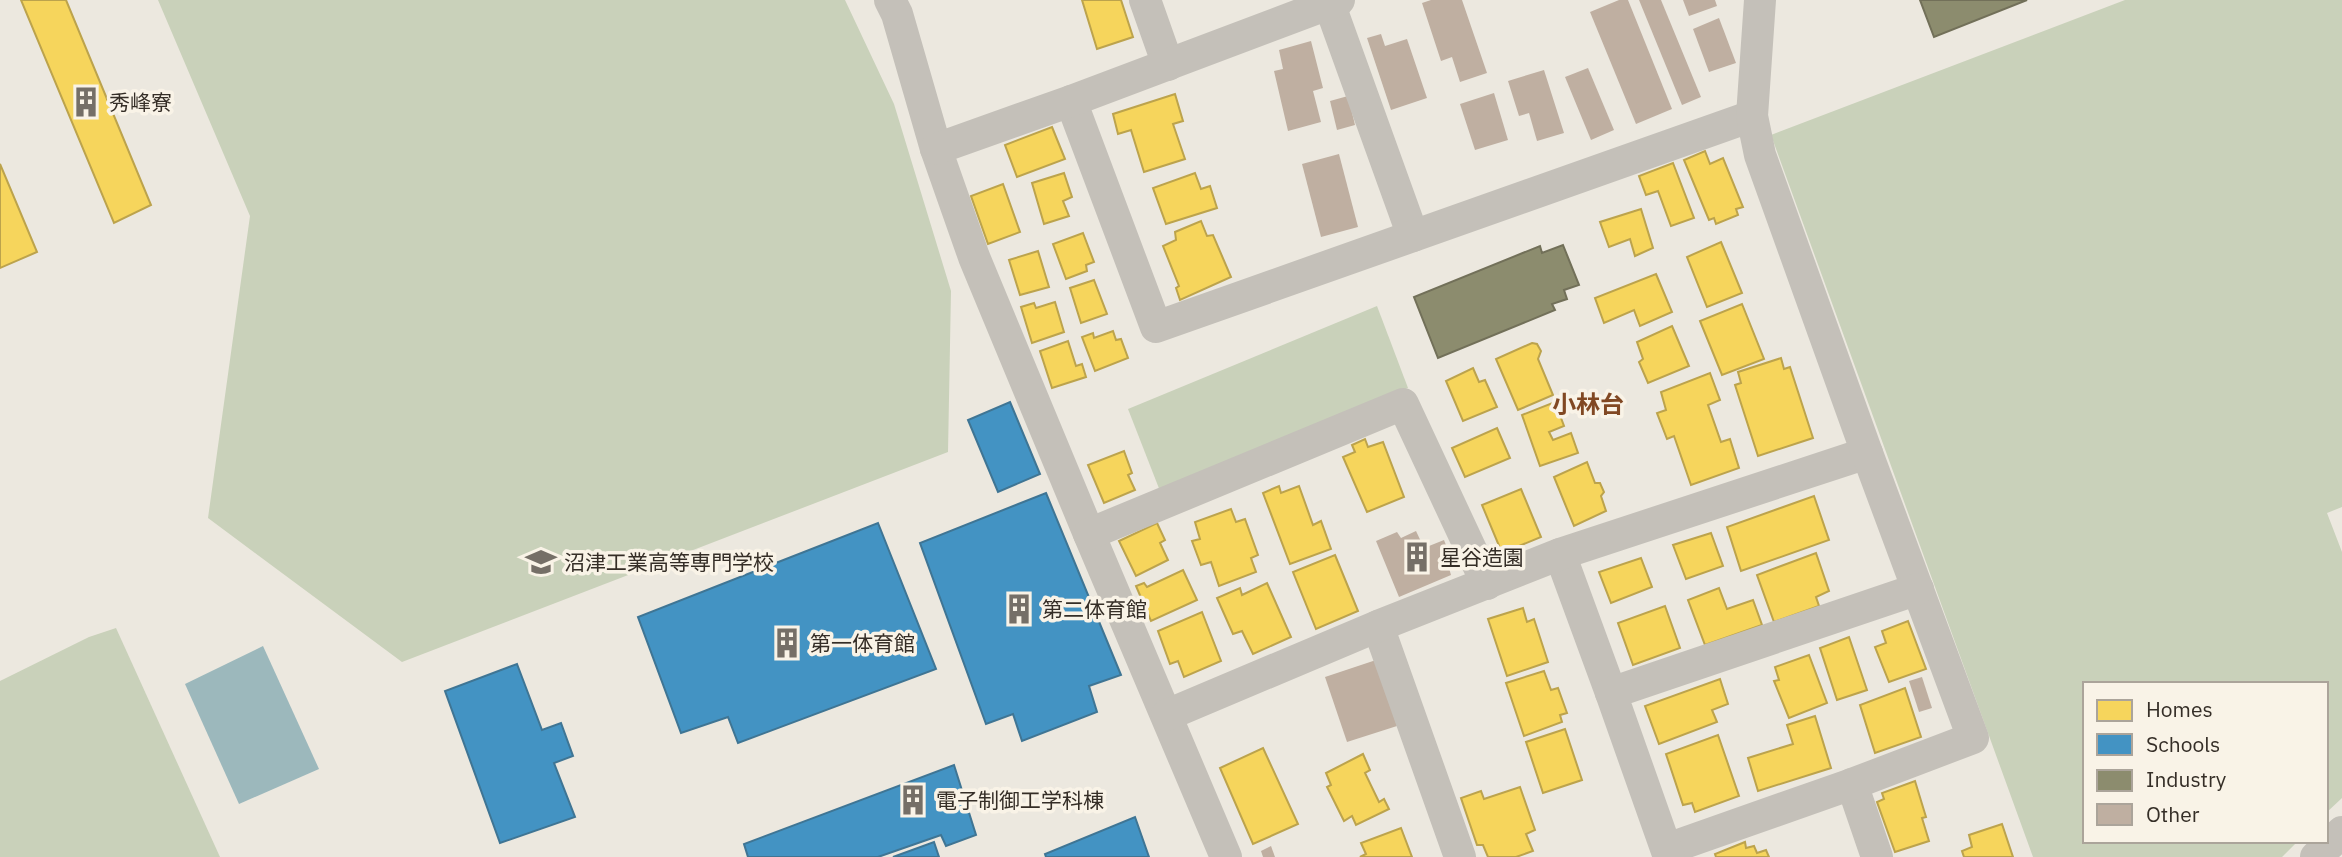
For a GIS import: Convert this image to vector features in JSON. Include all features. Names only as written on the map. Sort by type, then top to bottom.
[{"type":"street","points":[[890,0],[897,14],[936,149],[974,257],[1226,857]]},
{"type":"street","points":[[1146,0],[1168,65]]},
{"type":"street","points":[[1560,554],[1668,853],[1973,738],[1760,155],[1752,116],[1760,0]]},
{"type":"street","points":[[936,149],[1168,65],[1332,1],[1413,236]]},
{"type":"street","points":[[1071,101],[1156,327],[1752,116]]},
{"type":"street","points":[[1089,534],[1404,404],[1487,584]]},
{"type":"street","points":[[1167,715],[1378,626],[1560,554],[1867,453]]},
{"type":"street","points":[[1611,693],[1918,589]]},
{"type":"street","points":[[1378,626],[1461,857]]},
{"type":"street","points":[[1852,784],[1877,857]]},
{"type":"street","points":[[2316,857],[2342,832]]},
{"type":"green space","points":[[158,0],[845,0],[894,104],[951,291],[948,452],[402,662],[208,518],[250,216]]},
{"type":"green space","points":[[2125,0],[2342,0],[2342,507],[2327,513],[2342,552],[2342,798],[2328,811],[2328,682],[2083,682],[2083,843],[2296,843],[2282,857],[2033,857],[1771,135]]},
{"type":"green space","points":[[1377,306],[1408,388],[1160,491],[1128,409]]},
{"type":"green space","points":[[116,628],[220,857],[0,857],[0,681],[89,637]]},
{"type":"water","points":[[263,646],[319,769],[239,804],[185,684]]},
{"type":"building: Homes","name":"秀峰寮","points":[[21,0],[66,0],[151,205],[114,223]]},
{"type":"building: Homes","points":[[1082,0],[1121,0],[1133,37],[1097,49]]},
{"type":"building: Homes","points":[[1175,94],[1183,121],[1173,124],[1185,159],[1144,172],[1131,130],[1118,134],[1113,114]]},
{"type":"building: Homes","points":[[1052,127],[1065,159],[1017,177],[1005,145]]},
{"type":"building: Homes","points":[[1705,151],[1710,164],[1723,158],[1743,207],[1736,209],[1738,215],[1716,224],[1714,218],[1709,220],[1684,160]]},
{"type":"building: Homes","points":[[1673,163],[1694,218],[1671,226],[1658,191],[1646,195],[1639,176]]},
{"type":"building: Homes","points":[[0,164],[37,252],[0,268]]},
{"type":"building: Homes","points":[[1064,173],[1072,197],[1063,201],[1069,216],[1044,224],[1032,183]]},
{"type":"building: Homes","points":[[1195,173],[1201,189],[1210,186],[1217,208],[1166,224],[1153,188]]},
{"type":"building: Homes","points":[[1003,184],[1020,232],[988,244],[971,196]]},
{"type":"building: Homes","points":[[1641,209],[1653,248],[1635,256],[1630,239],[1609,247],[1600,222]]},
{"type":"building: Homes","points":[[1201,221],[1207,236],[1213,235],[1231,277],[1180,300],[1176,288],[1179,286],[1163,246],[1176,240],[1175,232]]},
{"type":"building: Homes","points":[[1083,233],[1094,262],[1086,265],[1087,271],[1066,279],[1053,244]]},
{"type":"building: Homes","points":[[1721,242],[1742,293],[1707,307],[1687,257]]},
{"type":"building: Homes","points":[[1038,251],[1049,287],[1020,295],[1009,260]]},
{"type":"building: Homes","points":[[1656,274],[1672,312],[1640,326],[1634,310],[1604,323],[1595,298]]},
{"type":"building: Homes","points":[[1094,280],[1107,314],[1081,323],[1070,288]]},
{"type":"building: Homes","points":[[1055,302],[1064,332],[1032,343],[1021,307],[1034,303],[1036,308]]},
{"type":"building: Homes","points":[[1742,304],[1764,359],[1722,375],[1700,321]]},
{"type":"building: Homes","points":[[1672,326],[1689,366],[1648,383],[1639,362],[1643,359],[1637,342]]},
{"type":"building: Homes","points":[[1113,331],[1116,340],[1121,339],[1128,358],[1095,371],[1082,337],[1093,333],[1094,338]]},
{"type":"building: Homes","points":[[1068,341],[1076,366],[1082,364],[1086,377],[1052,388],[1040,351]]},
{"type":"building: Homes","points":[[1532,343],[1537,344],[1541,351],[1538,359],[1553,395],[1518,410],[1496,359]]},
{"type":"building: Homes","points":[[1781,358],[1784,369],[1790,367],[1813,438],[1758,456],[1735,385],[1741,383],[1738,372]]},
{"type":"building: Homes","points":[[1473,368],[1479,382],[1485,380],[1497,407],[1463,421],[1446,381]]},
{"type":"building: Homes","points":[[1710,373],[1720,400],[1708,405],[1721,442],[1730,439],[1739,468],[1691,485],[1674,436],[1667,439],[1657,413],[1666,410],[1661,392]]},
{"type":"building: Homes","points":[[1555,402],[1564,426],[1549,432],[1553,440],[1571,433],[1578,453],[1540,466],[1522,415]]},
{"type":"building: Homes","points":[[1497,428],[1510,458],[1465,477],[1452,448]]},
{"type":"building: Homes","points":[[1365,439],[1368,447],[1383,442],[1404,497],[1367,512],[1343,457],[1355,452],[1352,445]]},
{"type":"building: Homes","points":[[1124,451],[1132,473],[1128,475],[1135,490],[1104,503],[1088,465]]},
{"type":"building: Homes","points":[[1587,462],[1595,483],[1600,483],[1604,492],[1601,496],[1606,511],[1574,526],[1554,477]]},
{"type":"building: Homes","points":[[1279,486],[1281,493],[1299,486],[1313,525],[1321,521],[1331,549],[1290,564],[1263,493]]},
{"type":"building: Homes","points":[[1521,489],[1541,537],[1502,553],[1482,505]]},
{"type":"building: Homes","points":[[1814,496],[1829,540],[1741,571],[1727,527]]},
{"type":"building: Homes","points":[[1231,509],[1236,522],[1245,519],[1258,555],[1251,558],[1256,572],[1219,586],[1211,562],[1201,565],[1192,541],[1200,539],[1195,522]]},
{"type":"building: Homes","points":[[1157,523],[1165,540],[1160,543],[1168,560],[1136,576],[1119,541]]},
{"type":"building: Homes","points":[[1711,533],[1723,566],[1686,579],[1673,545]]},
{"type":"building: Homes","points":[[1816,553],[1829,591],[1816,597],[1819,606],[1774,622],[1757,575]]},
{"type":"building: Homes","points":[[1335,555],[1358,611],[1316,629],[1293,572]]},
{"type":"building: Homes","points":[[1641,558],[1652,587],[1611,603],[1599,572]]},
{"type":"building: Homes","points":[[1183,570],[1197,600],[1151,621],[1136,586],[1144,583],[1147,587]]},
{"type":"building: Homes","points":[[1267,583],[1291,637],[1253,654],[1242,631],[1233,634],[1217,598],[1240,588],[1242,595]]},
{"type":"building: Homes","points":[[1719,588],[1727,609],[1753,600],[1762,625],[1705,645],[1688,600]]},
{"type":"building: Homes","points":[[1665,606],[1680,648],[1633,665],[1618,623]]},
{"type":"building: Homes","points":[[1523,608],[1527,622],[1534,619],[1548,662],[1507,676],[1488,619]]},
{"type":"building: Homes","points":[[1202,612],[1221,661],[1184,677],[1178,661],[1170,664],[1158,631]]},
{"type":"building: Homes","points":[[1908,621],[1926,669],[1889,682],[1875,647],[1886,643],[1882,631]]},
{"type":"building: Homes","points":[[1849,637],[1867,690],[1837,700],[1820,648]]},
{"type":"building: Homes","points":[[1809,655],[1827,703],[1789,718],[1774,681],[1779,680],[1775,667]]},
{"type":"building: Homes","points":[[1544,671],[1551,690],[1558,688],[1567,713],[1560,715],[1562,722],[1524,736],[1506,683]]},
{"type":"building: Homes","points":[[1720,679],[1728,704],[1712,710],[1717,722],[1659,744],[1645,706]]},
{"type":"building: Homes","points":[[1905,688],[1921,737],[1875,753],[1860,705]]},
{"type":"building: Homes","points":[[1815,716],[1831,768],[1758,791],[1748,758],[1793,744],[1787,725]]},
{"type":"building: Homes","points":[[1565,729],[1582,780],[1543,793],[1526,742]]},
{"type":"building: Homes","points":[[1718,735],[1739,796],[1695,812],[1692,803],[1683,805],[1666,754]]},
{"type":"building: Homes","points":[[1263,748],[1298,824],[1253,844],[1220,768]]},
{"type":"building: Homes","points":[[1363,754],[1370,770],[1365,773],[1379,802],[1384,799],[1389,809],[1356,825],[1352,816],[1344,821],[1327,787],[1331,785],[1326,773]]},
{"type":"building: Homes","points":[[1915,781],[1926,817],[1922,818],[1929,841],[1895,852],[1877,802],[1884,799],[1882,793]]},
{"type":"building: Homes","points":[[1520,787],[1535,830],[1526,834],[1533,851],[1516,857],[1488,857],[1483,845],[1477,845],[1461,798],[1481,791],[1484,799]]},
{"type":"building: Homes","points":[[2002,824],[2013,857],[1964,857],[1962,851],[1972,847],[1969,835]]},
{"type":"building: Homes","points":[[1401,828],[1412,857],[1360,857],[1366,854],[1361,843]]},
{"type":"building: Homes","points":[[1745,842],[1746,848],[1754,846],[1757,853],[1766,850],[1769,857],[1716,857],[1715,854]]},
{"type":"building: Schools","points":[[1010,402],[1040,474],[998,492],[968,420]]},
{"type":"building: Schools","name":"第二体育館","points":[[1046,493],[1121,675],[1089,686],[1097,712],[1022,741],[1013,714],[986,724],[920,543]]},
{"type":"building: Schools","name":"第一体育館","points":[[878,523],[936,669],[738,743],[728,717],[681,733],[638,617]]},
{"type":"building: Schools","points":[[517,664],[542,730],[561,723],[573,756],[554,763],[575,817],[500,843],[445,691]]},
{"type":"building: Schools","name":"電子制御工学科棟","points":[[954,765],[976,835],[946,846],[941,835],[878,857],[748,857],[744,844]]},
{"type":"building: Schools","points":[[1135,817],[1149,857],[1046,857],[1045,854]]},
{"type":"building: Schools","points":[[934,842],[939,857],[893,857]]},
{"type":"building: Industry","points":[[1920,0],[2027,0],[1934,37]]},
{"type":"building: Industry","points":[[1563,245],[1579,285],[1564,290],[1567,299],[1552,304],[1555,310],[1438,358],[1414,297],[1540,246],[1542,253]]},
{"type":"building: Other","points":[[1431,0],[1462,0],[1487,73],[1460,82],[1452,57],[1441,61],[1422,3]]},
{"type":"building: Other","points":[[1619,0],[1628,0],[1672,109],[1636,124],[1590,12]]},
{"type":"building: Other","points":[[1639,0],[1661,0],[1701,97],[1682,105]]},
{"type":"building: Other","points":[[1683,0],[1715,0],[1717,6],[1689,16]]},
{"type":"building: Other","points":[[1719,18],[1736,63],[1709,72],[1693,29]]},
{"type":"building: Other","points":[[1381,34],[1385,46],[1407,39],[1427,98],[1391,110],[1367,38]]},
{"type":"building: Other","points":[[1311,41],[1323,88],[1313,91],[1321,122],[1288,131],[1274,71],[1283,69],[1279,50]]},
{"type":"building: Other","points":[[1588,68],[1614,130],[1591,140],[1565,77]]},
{"type":"building: Other","points":[[1544,70],[1564,133],[1537,141],[1529,113],[1519,116],[1508,81]]},
{"type":"building: Other","points":[[1494,93],[1508,140],[1475,150],[1460,104]]},
{"type":"building: Other","points":[[1348,96],[1355,125],[1337,130],[1330,101]]},
{"type":"building: Other","points":[[1339,154],[1358,227],[1321,237],[1302,164]]},
{"type":"building: Other","name":"星谷造園","points":[[1416,531],[1424,548],[1444,540],[1454,566],[1449,568],[1451,575],[1399,597],[1376,541],[1397,532],[1401,538]]},
{"type":"building: Other","points":[[1376,660],[1397,726],[1347,742],[1325,677]]},
{"type":"building: Other","points":[[1922,677],[1932,708],[1919,712],[1909,681]]},
{"type":"building: Other","points":[[1271,846],[1275,857],[1263,857],[1261,851]]},
{"type":"place","name":"秀峰寮","points":[[86,102]]},
{"type":"place","name":"星谷造園","points":[[1417,557]]},
{"type":"place","name":"沼津工業高等専門学校","points":[[541,562]]},
{"type":"place","name":"第二体育館","points":[[1019,609]]},
{"type":"place","name":"第一体育館","points":[[787,643]]},
{"type":"place","name":"電子制御工学科棟","points":[[913,800]]},
{"type":"district","name":"小林台","points":[[1588,404]]}]
